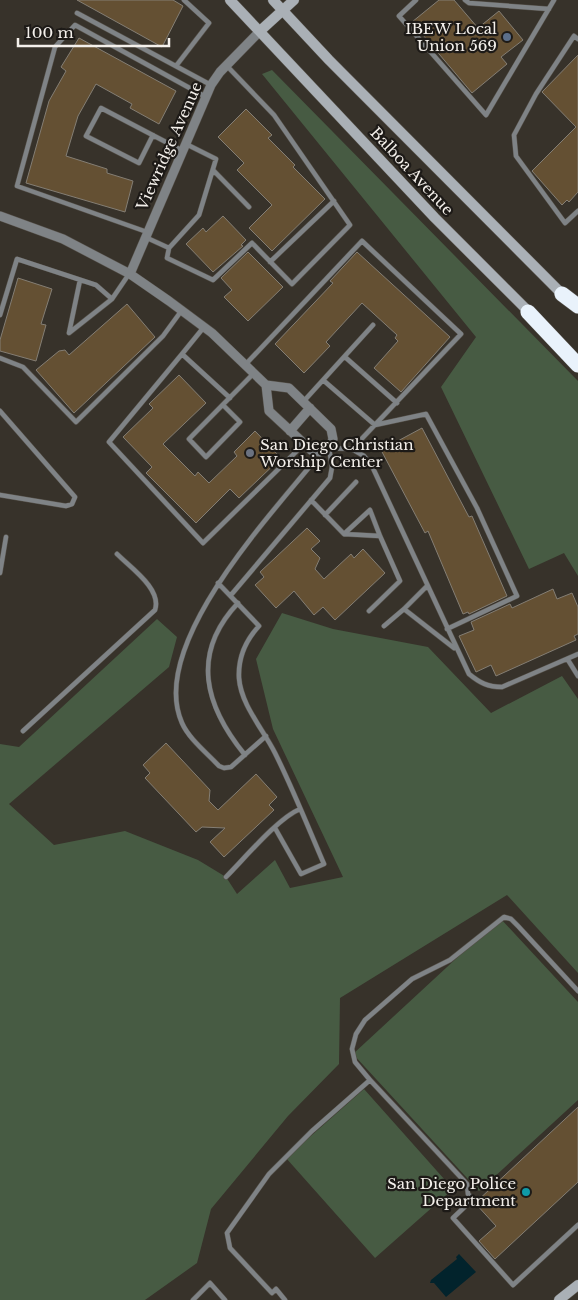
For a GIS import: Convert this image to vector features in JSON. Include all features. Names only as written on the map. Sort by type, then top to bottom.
[{"type":"highway","points":[[562,294],[578,308]]},
{"type":"highway","points":[[528,312],[578,365]]},
{"type":"main road","name":"Balboa Avenue","points":[[230,0],[435,218],[528,312],[578,358]]},
{"type":"main road","name":"Balboa Avenue","points":[[273,0],[336,67],[562,294]]},
{"type":"main road","name":"Viewridge Avenue","points":[[260,32],[294,0]]},
{"type":"main road","points":[[559,1300],[578,1285]]},
{"type":"street","name":"Viewridge Avenue","points":[[130,274],[211,85],[260,32]]},
{"type":"street","points":[[0,216],[63,239],[130,274],[182,310],[266,385],[289,388],[331,429],[333,439],[329,448],[315,452],[269,411],[266,385]]},
{"type":"street","points":[[290,430],[306,405]]},
{"type":"lane","points":[[176,66],[209,23],[184,0]]},
{"type":"lane","points":[[416,0],[399,16],[486,115],[554,0]]},
{"type":"lane","points":[[465,0],[469,4],[549,9]]},
{"type":"lane","points":[[77,13],[211,85]]},
{"type":"lane","points":[[169,248],[146,235],[17,186],[55,47],[75,25],[206,97]]},
{"type":"lane","points":[[578,39],[574,36],[536,94],[514,135],[516,156],[565,223],[578,211]]},
{"type":"lane","points":[[153,135],[139,163],[86,136],[100,108],[153,135],[216,159],[199,215],[169,248],[167,258],[213,280],[252,243],[292,284],[350,225],[274,115],[227,66]]},
{"type":"lane","points":[[213,170],[249,207]]},
{"type":"lane","points":[[270,262],[334,201]]},
{"type":"lane","points":[[245,365],[362,241],[462,334],[352,449]]},
{"type":"lane","points":[[0,315],[17,259],[96,285],[112,299]]},
{"type":"lane","points":[[80,280],[69,333],[112,299],[130,274]]},
{"type":"lane","points":[[0,358],[24,367],[76,422],[163,336],[182,310]]},
{"type":"lane","points":[[306,405],[323,380],[373,325]]},
{"type":"lane","points":[[204,328],[109,442],[203,542],[304,444]]},
{"type":"lane","points":[[182,354],[230,398]]},
{"type":"lane","points":[[345,357],[397,403]]},
{"type":"lane","points":[[223,405],[240,422],[206,457],[189,439],[254,373]]},
{"type":"lane","points":[[323,380],[375,425]]},
{"type":"lane","points":[[0,411],[75,497],[72,504],[66,506],[0,495]]},
{"type":"lane","points":[[375,425],[426,414],[477,508],[517,596],[447,629]]},
{"type":"lane","points":[[231,595],[330,478],[332,467],[329,448],[352,449],[364,456],[372,466],[469,674],[479,682],[490,687],[502,687],[568,660],[578,654]]},
{"type":"lane","points":[[266,736],[231,767],[224,768],[219,766],[187,730],[178,710],[177,685],[182,662],[197,622],[218,583],[311,465],[315,452]]},
{"type":"lane","points":[[325,515],[356,482]]},
{"type":"lane","points":[[311,500],[344,534],[380,536]]},
{"type":"lane","points":[[344,534],[370,510],[400,581],[369,611]]},
{"type":"lane","points":[[0,574],[6,537]]},
{"type":"lane","points":[[23,731],[154,610],[157,601],[152,589],[117,554]]},
{"type":"lane","points":[[218,583],[259,626],[251,634],[244,651],[239,679],[246,702],[266,736],[324,864],[301,874],[275,828]]},
{"type":"lane","points":[[384,626],[428,586]]},
{"type":"lane","points":[[238,603],[224,620],[214,640],[210,655],[209,679],[215,710],[231,738],[245,755]]},
{"type":"lane","points":[[404,609],[456,648]]},
{"type":"lane","points":[[568,660],[578,676]]},
{"type":"lane","points":[[226,877],[275,828],[300,809]]},
{"type":"lane","points":[[578,992],[514,922],[508,918],[502,918],[450,960],[412,979],[365,1020],[356,1034],[352,1049],[355,1062],[370,1080],[467,1184],[468,1194],[473,1199],[453,1218],[513,1284],[578,1224]]},
{"type":"lane","points":[[286,1300],[276,1290],[272,1293],[230,1248],[227,1233],[269,1174],[312,1131],[370,1080]]},
{"type":"lane","points":[[193,1300],[210,1283],[225,1300]]},
{"type":"green space","points":[[272,70],[578,381],[578,576],[564,553],[529,569],[441,387],[476,337],[262,74]]},
{"type":"green space","points":[[282,613],[333,629],[428,647],[491,713],[562,676],[578,699],[578,973],[507,895],[340,998],[339,1064],[288,1116],[211,1209],[197,1263],[145,1300],[0,1300],[0,744],[19,747],[157,619],[177,637],[169,667],[9,804],[54,845],[125,831],[198,860],[226,877],[237,894],[275,860],[290,888],[343,877],[273,729],[256,659]]},
{"type":"green space","points":[[500,918],[578,1002],[578,1100],[479,1191],[353,1054]]},
{"type":"green space","points":[[364,1089],[453,1189],[375,1258],[286,1158]]},
{"type":"water","points":[[459,1254],[476,1272],[446,1297],[434,1283],[430,1283],[431,1280],[457,1259],[456,1257]]},
{"type":"building","points":[[77,0],[173,0],[183,6],[162,47]]},
{"type":"building","points":[[439,0],[454,0],[478,28],[499,11],[523,40],[501,57],[507,64],[472,93],[412,22]]},
{"type":"building","points":[[79,38],[176,91],[159,124],[130,108],[132,104],[96,84],[78,116],[66,156],[107,169],[107,173],[133,181],[125,212],[26,183],[49,101],[66,71],[61,67]]},
{"type":"building","points":[[578,55],[578,192],[569,202],[567,200],[562,205],[532,171],[576,127],[542,92]]},
{"type":"building","points":[[246,109],[272,135],[268,138],[295,165],[293,167],[325,199],[272,251],[249,228],[272,205],[237,170],[244,163],[218,137]]},
{"type":"building","points":[[223,216],[246,240],[241,245],[243,246],[213,272],[186,244],[203,228],[206,232]]},
{"type":"building","points":[[248,252],[283,287],[248,321],[224,297],[232,290],[221,278]]},
{"type":"building","points":[[357,252],[450,337],[401,392],[374,368],[398,341],[395,338],[397,335],[362,303],[326,342],[330,346],[304,373],[275,344],[333,283],[330,281]]},
{"type":"building","points":[[18,278],[52,289],[41,324],[46,325],[36,361],[0,351],[0,340]]},
{"type":"building","points":[[127,304],[155,337],[74,413],[36,370],[59,351],[65,350],[69,355]]},
{"type":"building","points":[[179,375],[206,403],[163,444],[195,476],[198,472],[209,483],[237,456],[234,452],[255,431],[281,458],[239,498],[230,489],[196,523],[146,473],[152,467],[123,437],[153,408],[149,404]]},
{"type":"building","points":[[422,428],[469,517],[472,516],[507,596],[469,614],[468,612],[463,614],[428,531],[425,533],[381,450]]},
{"type":"building","points":[[307,528],[320,541],[311,549],[320,558],[315,569],[324,579],[351,554],[354,558],[363,549],[385,573],[335,620],[323,607],[314,615],[294,591],[276,608],[255,585],[264,577],[260,572]]},
{"type":"building","points":[[553,589],[557,599],[572,593],[578,607],[578,634],[574,636],[576,640],[496,676],[491,665],[476,672],[459,636],[474,630],[471,622],[510,604],[512,608]]},
{"type":"building","points":[[166,743],[210,790],[209,801],[218,810],[256,774],[277,797],[269,805],[274,810],[224,857],[210,842],[225,828],[202,827],[196,832],[145,778],[150,773],[143,765]]},
{"type":"building","name":"San Diego Police Department","points":[[578,1107],[578,1182],[495,1259],[479,1241],[496,1226],[475,1203]]},
{"type":"place","name":"IBEW Local Union 569","points":[[507,37]]},
{"type":"place","name":"San Diego Christian Worship Center","points":[[250,453]]},
{"type":"place","name":"San Diego Police Department","points":[[526,1192]]}]
